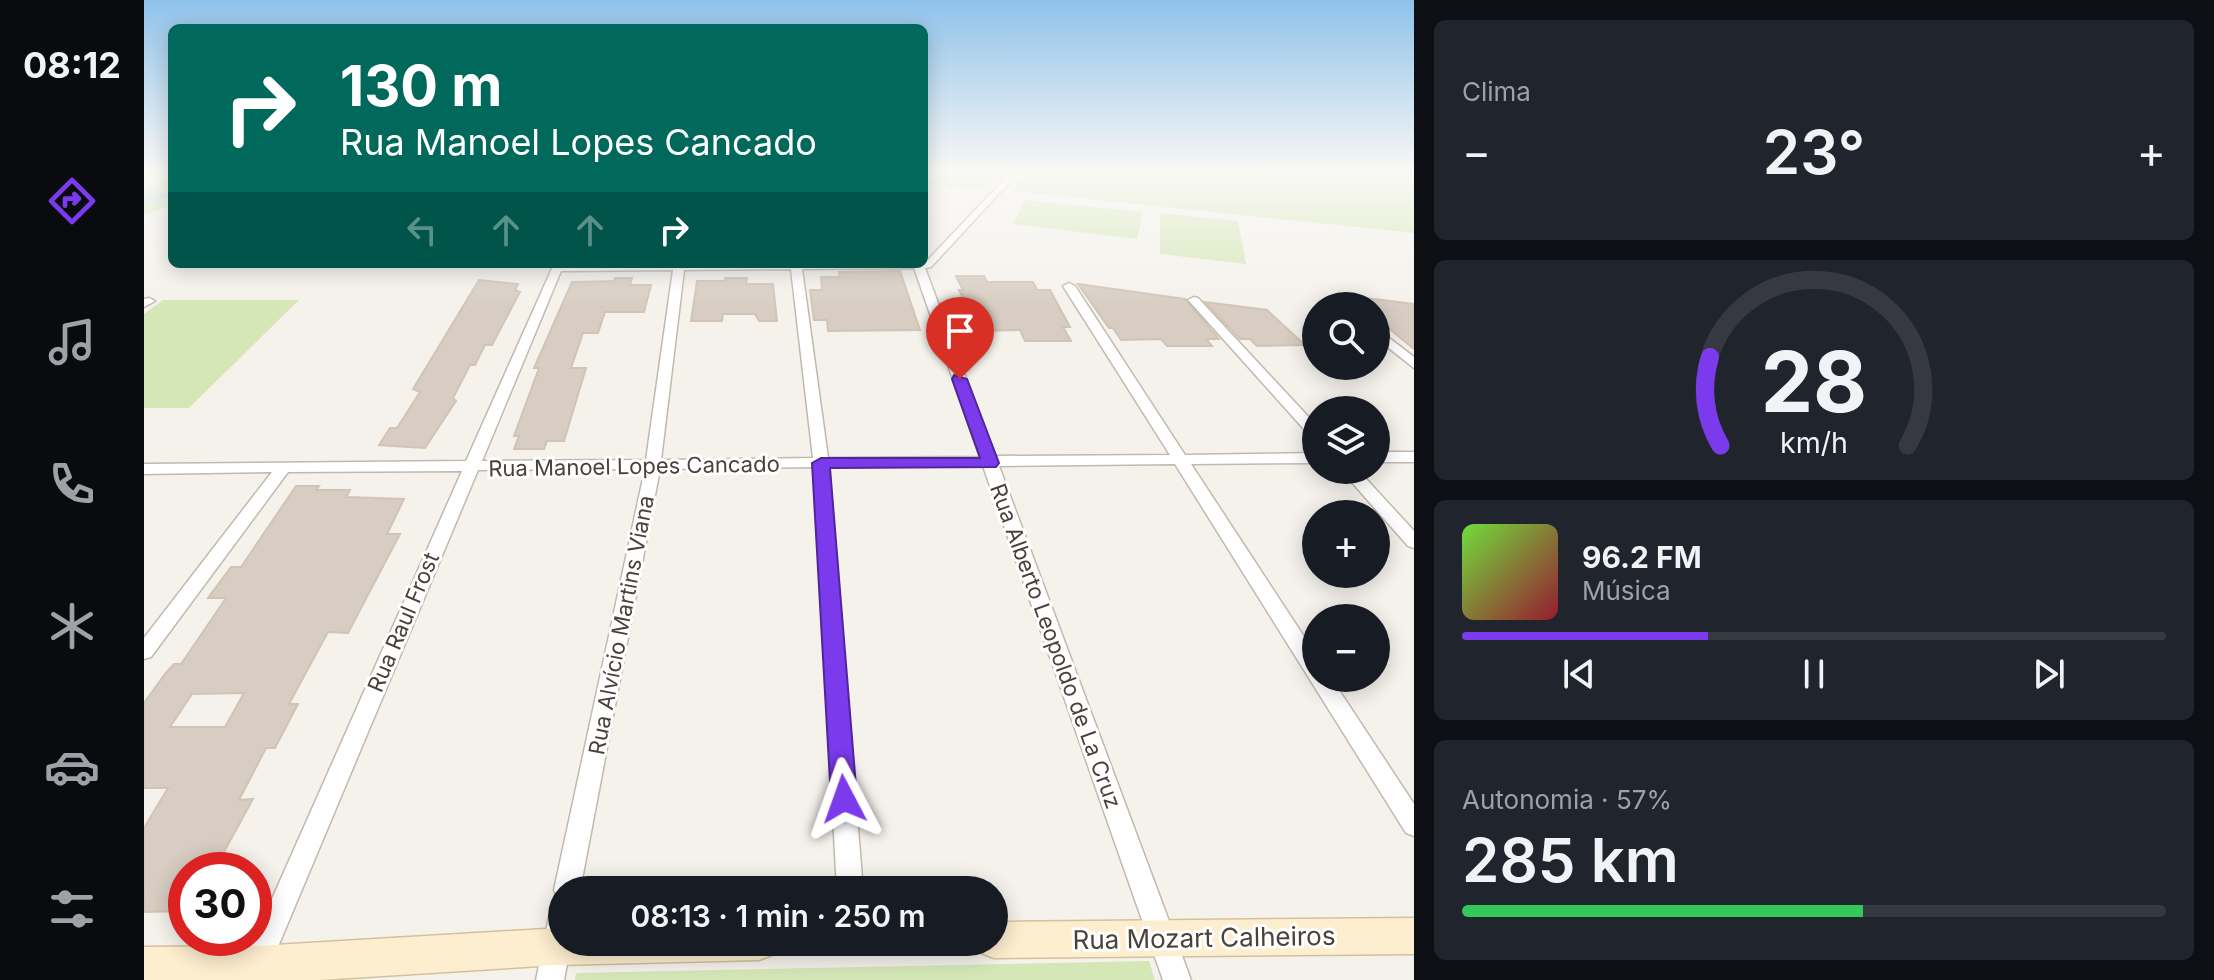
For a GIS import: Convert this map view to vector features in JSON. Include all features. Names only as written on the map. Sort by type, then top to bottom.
[{"type":"street","points":[[928,264],[973,217]]},
{"type":"street","name":"Rua Raul Frost","points":[[253,973],[557,268]]},
{"type":"street","name":"Rua Alvício Martins Viana","points":[[570,876],[653,466],[678,268]]},
{"type":"street","points":[[796,268],[821,463],[849,876]]},
{"type":"street","name":"Rua Alberto Leopoldo de La Cruz","points":[[920,268],[1177,980]]},
{"type":"street","points":[[1069,286],[1302,649]]},
{"type":"street","points":[[1194,300],[1302,419]]},
{"type":"street","points":[[1390,344],[1414,364]]},
{"type":"street","points":[[1390,457],[1414,457]]},
{"type":"street","name":"Rua Manoel Lopes Cancado","points":[[144,469],[1302,458]]},
{"type":"street","points":[[144,652],[283,468]]},
{"type":"street","points":[[1362,484],[1414,542]]},
{"type":"street","points":[[1329,692],[1414,825]]},
{"type":"street","name":"Rua Mozart Calheiros","points":[[1008,940],[1414,936]]},
{"type":"street","points":[[144,966],[253,973],[548,949]]},
{"type":"green space","points":[[1017,217],[1142,217],[1137,239],[1013,224]]},
{"type":"green space","points":[[1160,217],[1238,221],[1246,264],[1160,254]]},
{"type":"green space","points":[[1258,217],[1414,217],[1414,233]]},
{"type":"green space","points":[[163,300],[299,300],[189,408],[144,408],[144,314]]},
{"type":"green space","points":[[1149,961],[1155,980],[575,980],[576,973]]},
{"type":"building","points":[[900,271],[920,330],[828,331],[827,320],[814,320],[810,290],[822,290],[821,277],[840,277],[839,272]]},
{"type":"building","points":[[956,276],[984,276],[987,282],[1033,282],[1037,290],[1050,290],[1070,327],[1063,327],[1071,341],[1025,341],[1020,330],[979,331],[959,290],[963,290]]},
{"type":"building","points":[[615,278],[632,278],[630,285],[651,285],[644,312],[605,312],[598,333],[583,333],[571,368],[586,368],[564,441],[547,441],[544,449],[514,449],[519,436],[514,436],[539,368],[534,368],[572,282],[614,281]]},
{"type":"building","points":[[725,278],[747,278],[746,284],[773,284],[777,321],[759,321],[755,314],[723,314],[722,321],[691,321],[697,281],[725,281]]},
{"type":"building","points":[[479,280],[518,284],[515,290],[520,292],[492,345],[485,345],[475,365],[470,365],[453,398],[456,401],[425,448],[379,445],[390,428],[397,428],[420,392],[413,389]]},
{"type":"building","points":[[1078,284],[1185,299],[1219,339],[1206,339],[1212,346],[1167,346],[1161,339],[1121,340]]},
{"type":"building","points":[[1390,301],[1414,304],[1414,349],[1390,329]]},
{"type":"building","points":[[1205,302],[1267,310],[1302,345],[1257,346],[1250,339],[1240,339]]},
{"type":"building","points":[[296,486],[319,486],[316,490],[350,490],[346,497],[404,499],[387,534],[400,534],[348,633],[328,632],[289,704],[298,704],[275,748],[266,748],[239,800],[253,799],[224,852],[168,852],[168,911],[144,912],[144,828],[168,788],[144,788],[144,703],[174,664],[181,664],[226,598],[208,598],[231,567],[241,567]],"holes":[[[244,693],[225,727],[170,727],[192,694]]]},
{"type":"route","points":[[844,799],[821,463],[990,463],[960,379]]}]
